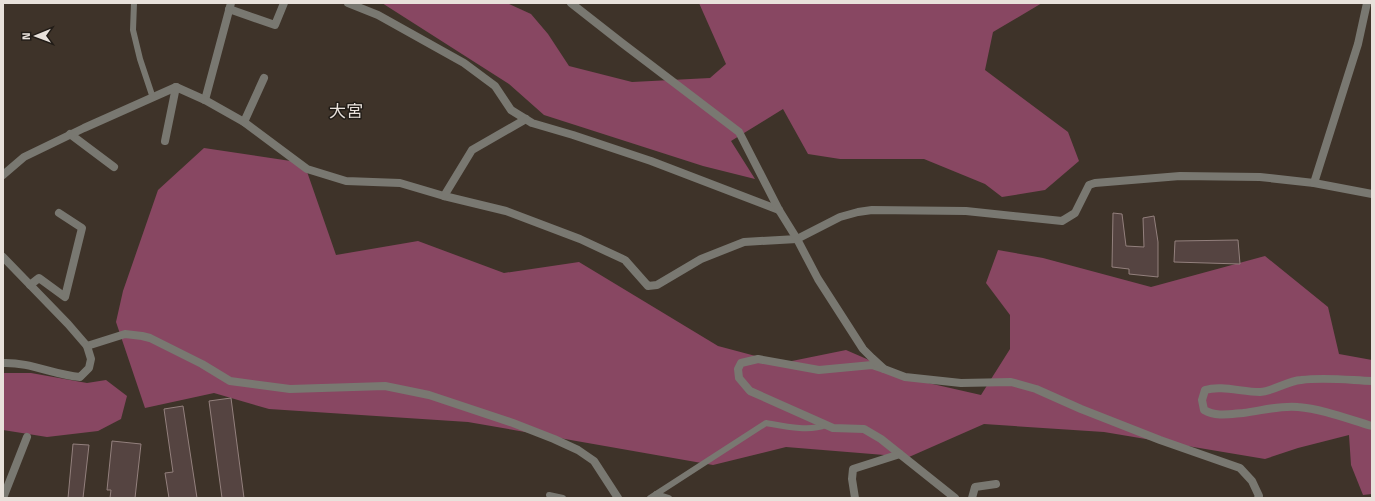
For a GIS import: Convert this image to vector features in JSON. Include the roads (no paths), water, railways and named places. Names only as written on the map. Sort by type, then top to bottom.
[{"type":"street","points":[[205,100],[230,6],[275,25],[284,3]]},
{"type":"street","points":[[348,3],[378,15],[464,63],[495,86],[511,110],[532,123],[651,161],[778,210]]},
{"type":"street","points":[[571,3],[739,132],[778,210],[797,239],[818,279],[863,348],[884,369]]},
{"type":"street","points":[[1314,183],[1358,44],[1367,3]]},
{"type":"street","points":[[244,122],[264,78]]},
{"type":"street","points":[[165,141],[176,87]]},
{"type":"street","points":[[3,175],[24,157],[70,134],[176,87],[205,100],[244,122],[307,169],[346,181],[400,183],[444,196],[506,211],[580,239],[625,260],[648,286],[657,285],[701,259],[744,242],[797,239],[840,218],[858,212],[872,210],[966,211],[1062,221],[1075,213],[1089,185],[1094,182],[1188,176],[1260,177],[1314,183],[1372,194]]},
{"type":"street","points":[[444,196],[472,150],[526,119]]},
{"type":"street","points":[[70,134],[114,167]]},
{"type":"street","points":[[30,285],[39,278],[65,297],[82,228],[59,213]]},
{"type":"street","points":[[3,257],[87,346],[91,359],[89,368],[80,377],[66,376],[39,368],[3,363]]},
{"type":"street","points":[[87,346],[125,334],[142,336],[150,338],[202,364],[230,381],[290,389],[385,386],[429,395],[520,426],[578,450],[594,461],[618,498]]},
{"type":"street","points":[[956,498],[881,439],[864,429],[833,428],[750,391],[739,378],[738,370],[741,362],[758,359],[819,370],[872,365],[905,377],[961,383],[1012,382],[1036,389],[1160,440],[1240,468],[1252,481],[1259,496],[1258,498]]},
{"type":"street","points":[[1372,381],[1331,378],[1300,380],[1262,392],[1212,388],[1205,390],[1202,400],[1204,410],[1210,413],[1222,415],[1297,406],[1372,426]]},
{"type":"street","points":[[3,498],[27,437]]},
{"type":"street","points":[[855,498],[852,479],[853,469],[900,454]]},
{"type":"street","points":[[972,498],[975,487],[996,484]]},
{"type":"lane","points":[[134,3],[134,30],[140,59],[153,98]]},
{"type":"lane","points":[[653,496],[766,423],[790,427],[819,428],[826,425]]},
{"type":"lane","points":[[549,495],[563,498]]},
{"type":"lane","points":[[653,496],[669,498]]},
{"type":"district","name":"大宮","points":[[346,111]]}]
